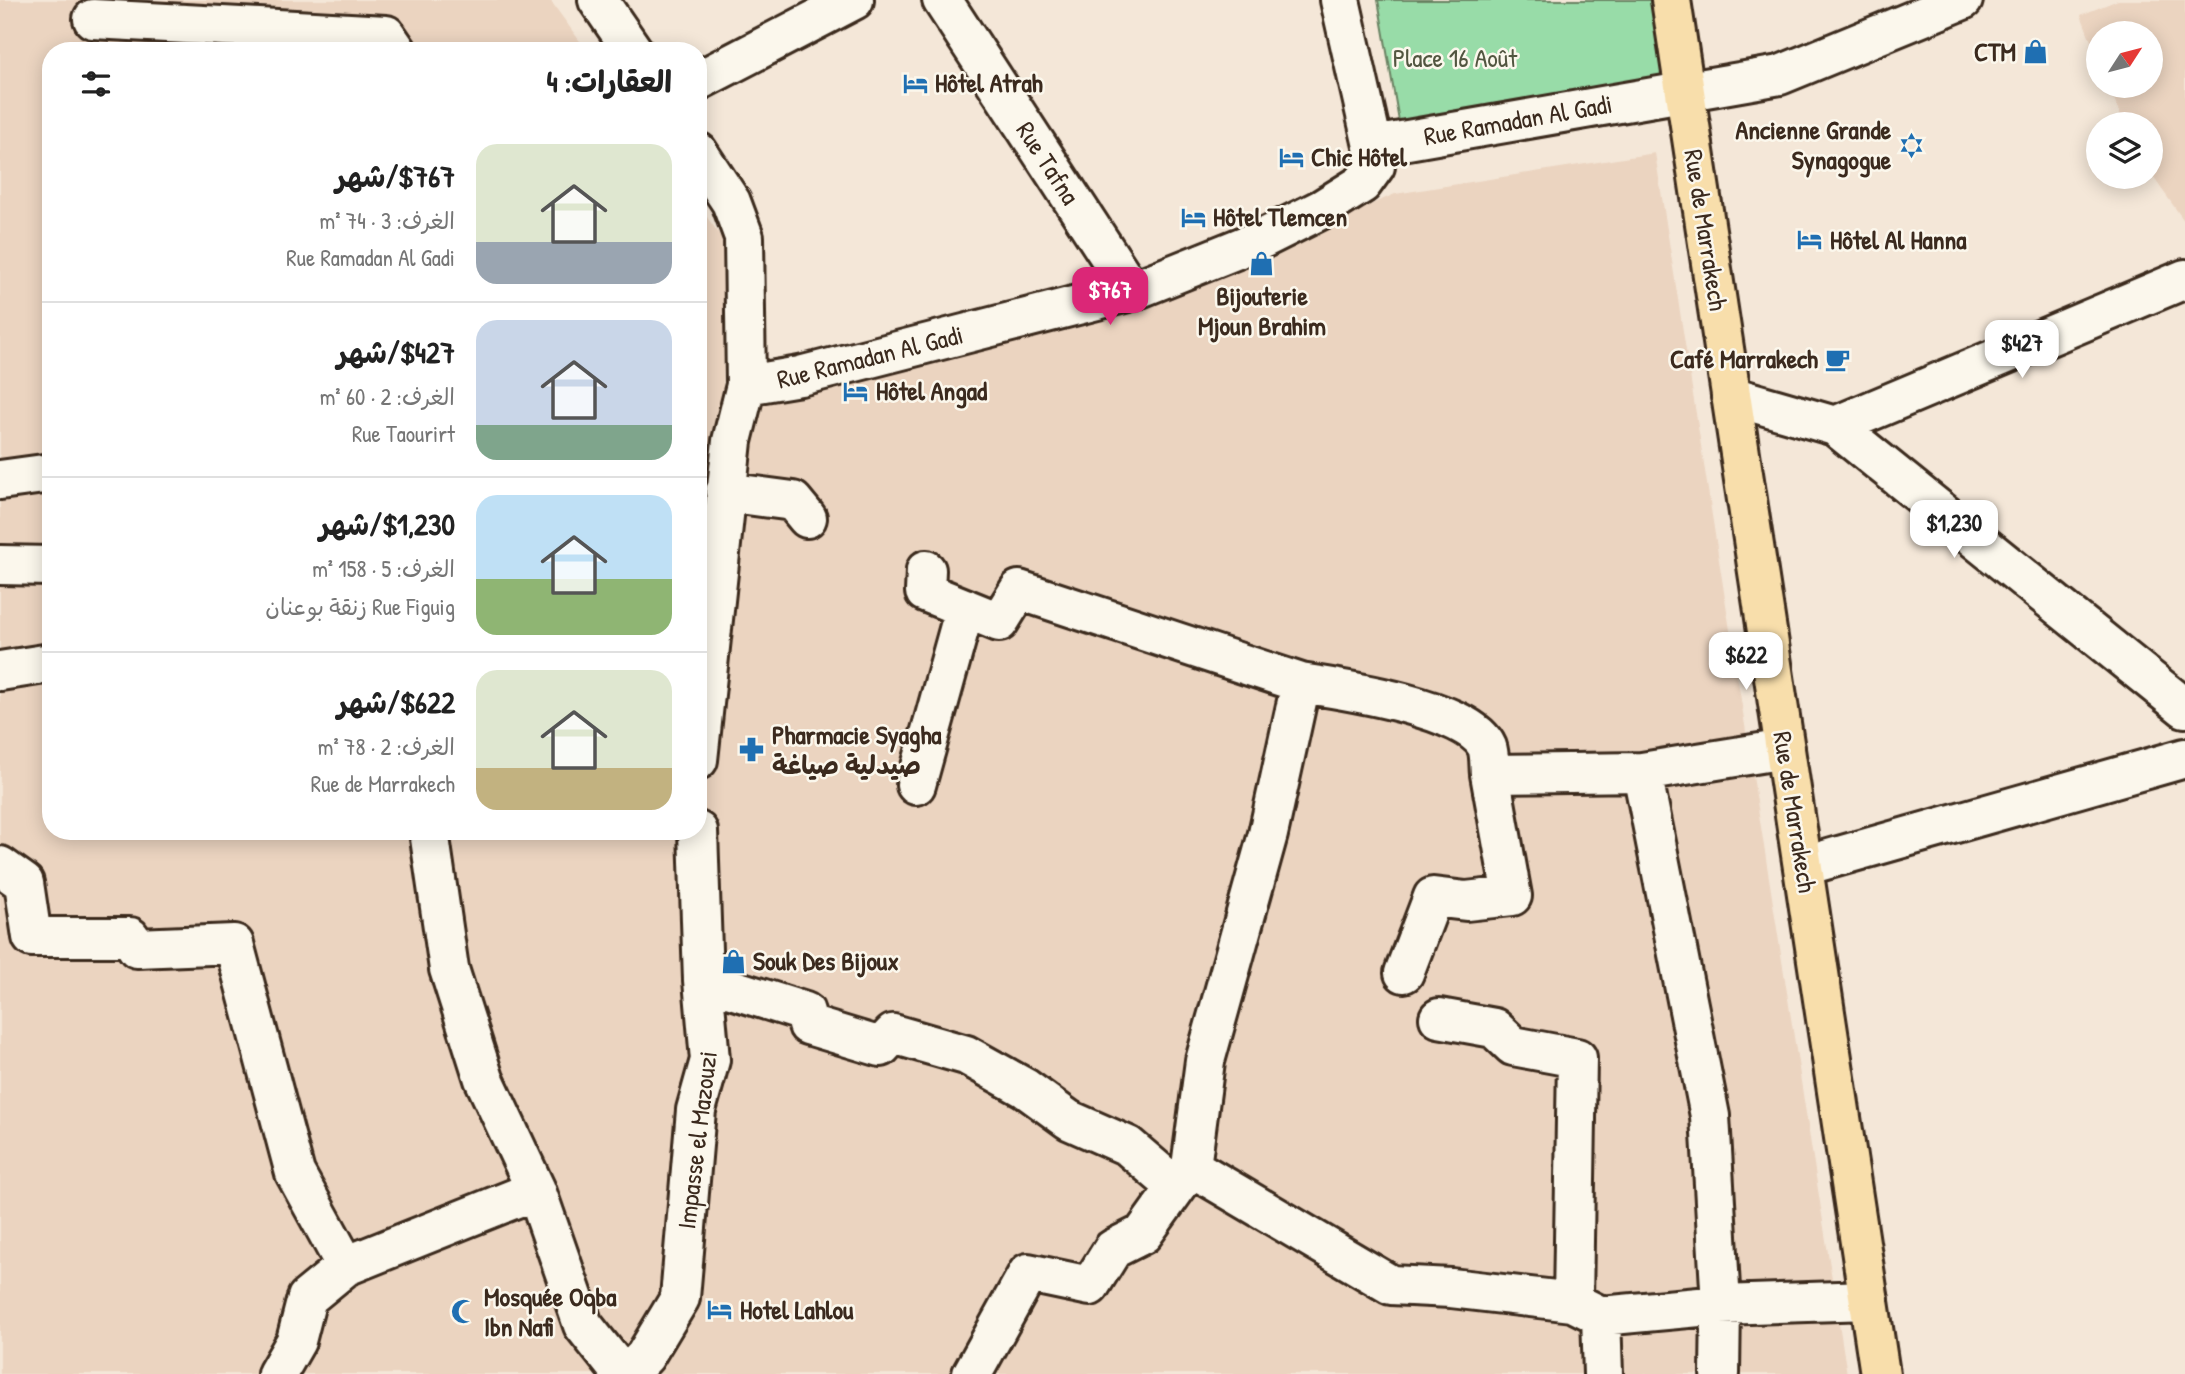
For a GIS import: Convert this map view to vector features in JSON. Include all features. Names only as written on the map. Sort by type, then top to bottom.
[{"type":"main road","name":"Rue de Marrakech","points":[[1671,0],[1880,1374]]},
{"type":"street","points":[[598,0],[627,42]]},
{"type":"street","points":[[707,76],[853,0]]},
{"type":"street","name":"Rue Tafna","points":[[942,0],[1132,291]]},
{"type":"street","points":[[1340,0],[1373,146]]},
{"type":"street","name":"Rue Ramadan Al Gadi","points":[[746,386],[800,376],[1132,291],[1262,239],[1322,209],[1362,184],[1376,166],[1373,146],[1780,75],[1963,0]]},
{"type":"street","points":[[93,23],[233,39],[386,36],[390,42]]},
{"type":"street","points":[[707,166],[731,202],[744,237],[746,386],[715,442],[725,492],[707,662]]},
{"type":"street","points":[[1835,426],[2184,282]]},
{"type":"street","points":[[1731,396],[1835,426],[2185,708]]},
{"type":"street","points":[[0,480],[42,473]]},
{"type":"street","points":[[725,492],[793,501],[807,518]]},
{"type":"street","points":[[0,565],[42,566]]},
{"type":"street","points":[[926,570],[925,592],[999,622],[1019,590],[1301,683],[1344,689],[1451,717],[1474,731],[1487,748],[1512,895],[1465,901],[1433,897],[1404,973]]},
{"type":"street","points":[[916,785],[965,608]]},
{"type":"street","points":[[0,671],[42,664]]},
{"type":"street","points":[[972,1374],[1028,1273],[1090,1286],[1113,1249],[1143,1234],[1183,1177],[1205,1061],[1268,834],[1301,683]]},
{"type":"street","points":[[1490,774],[1642,772],[1785,749]]},
{"type":"street","points":[[1804,866],[2185,758]]},
{"type":"street","points":[[1642,772],[1710,1116],[1721,1305],[1720,1374]]},
{"type":"street","points":[[430,840],[449,969],[484,1079],[536,1191],[583,1325],[632,1368]]},
{"type":"street","name":"Impasse el Mazouzi","points":[[632,1368],[680,1298],[696,1110],[710,1060],[698,840]]},
{"type":"street","points":[[0,866],[24,883],[32,937],[130,937],[137,948],[234,944],[295,1173],[346,1266]]},
{"type":"street","points":[[704,980],[805,1012],[808,1026],[881,1047],[893,1034],[966,1055],[1025,1088],[1069,1120],[1128,1146],[1391,1285],[1451,1288],[1587,1309],[1869,1300]]},
{"type":"street","points":[[1439,1018],[1494,1028],[1513,1046],[1577,1058],[1587,1309],[1603,1374]]},
{"type":"street","points":[[276,1374],[296,1341],[307,1298],[346,1266],[536,1191]]},
{"type":"shaded area","points":[[0,0],[550,0],[580,42],[42,42],[42,840],[707,840],[707,217],[725,242],[723,415],[1141,305],[1395,194],[1655,153],[1847,1374],[0,1374]]},
{"type":"shaded area","points":[[2118,0],[2185,0],[2185,222],[2162,189],[2163,112],[2119,112],[2114,98],[2163,98],[2163,21],[2086,21],[2086,28],[2081,15]]},
{"type":"green space","name":"Place 16 Août","points":[[1378,0],[1652,0],[1667,80],[1400,127]]},
{"type":"place","name":"CTM","points":[[2036,52]]},
{"type":"place","name":"Hôtel Atrah","points":[[915,83]]},
{"type":"place","name":"Ancienne Grande Synagogue","points":[[1911,145]]},
{"type":"place","name":"Chic Hôtel","points":[[1291,157]]},
{"type":"place","name":"Hôtel Tlemcen","points":[[1193,217]]},
{"type":"place","name":"Hôtel Al Hanna","points":[[1810,240]]},
{"type":"place","name":"Bijouterie Mjoun Brahim","points":[[1262,264]]},
{"type":"place","name":"Café Marrakech","points":[[1838,359]]},
{"type":"place","name":"Hôtel Angad","points":[[856,391]]},
{"type":"place","name":"Pharmacie Syagha صيدلية صياغة","points":[[752,750]]},
{"type":"place","name":"Souk Des Bijoux","points":[[733,961]]},
{"type":"place","name":"Hotel Lahlou","points":[[720,1310]]},
{"type":"place","name":"Mosquée Oqba Ibn Nafi","points":[[464,1312]]}]
